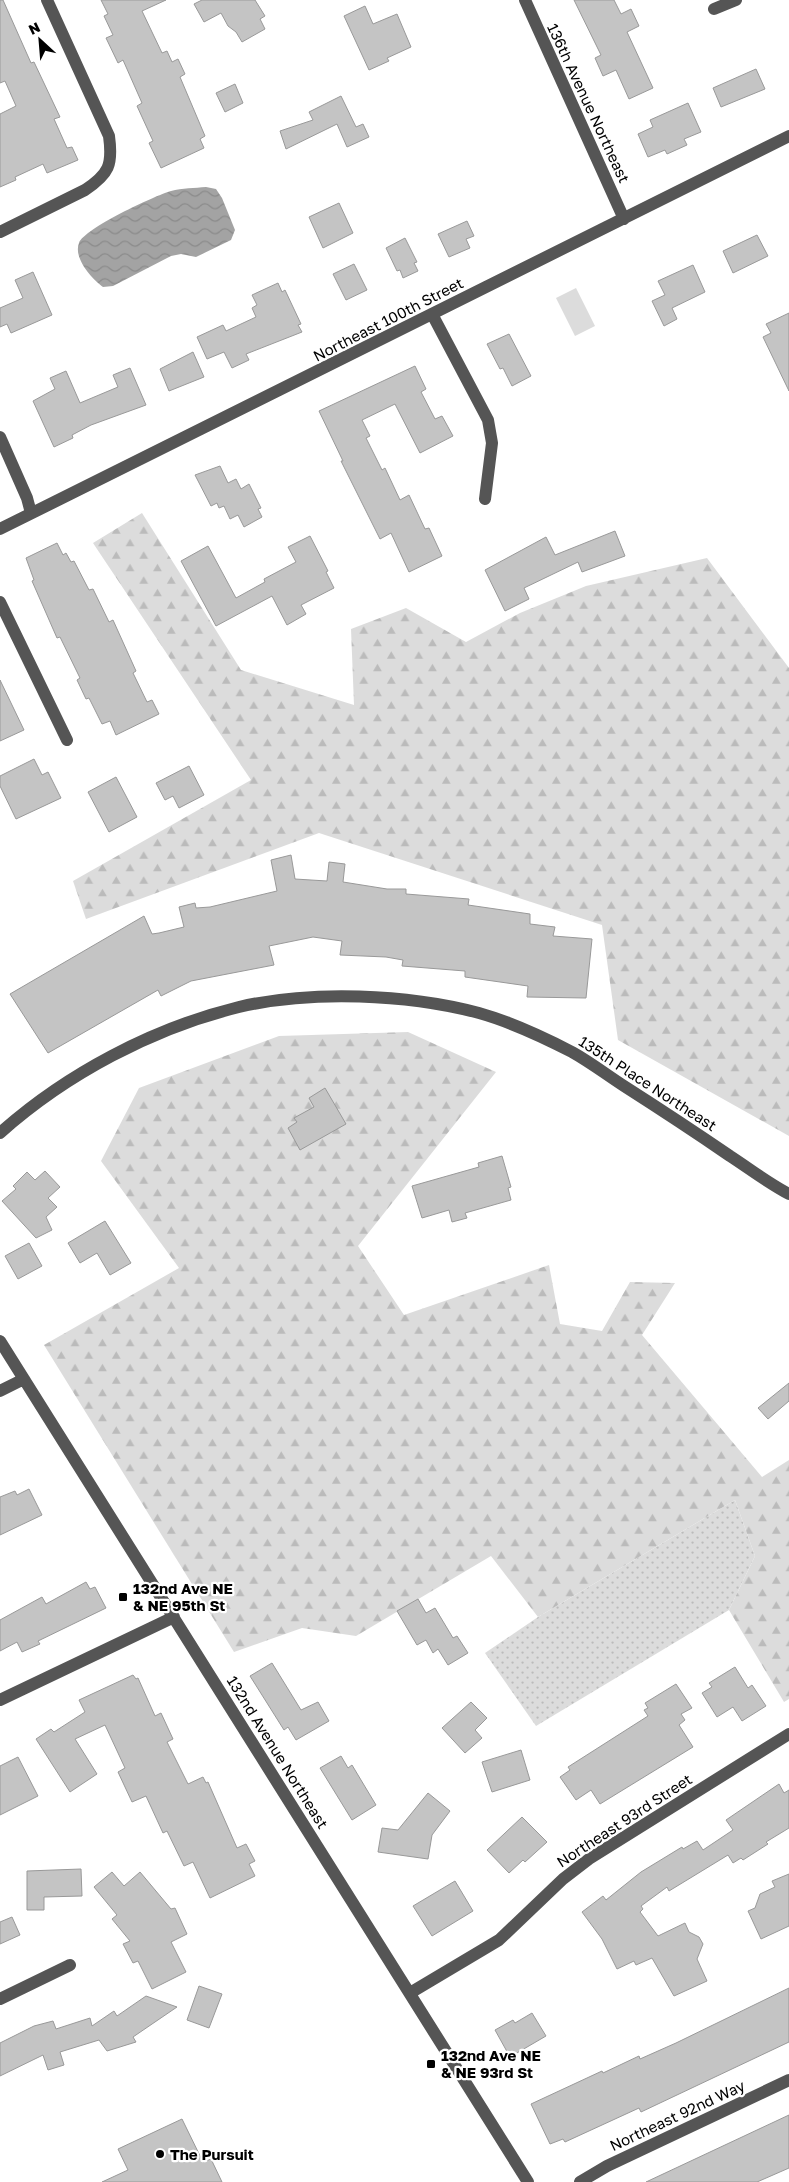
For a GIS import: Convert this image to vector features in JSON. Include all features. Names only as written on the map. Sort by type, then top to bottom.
[{"type":"street","points":[[0,232],[85,190],[97,182],[109,169],[111,153],[109,136],[47,0]]},
{"type":"street","name":"136th Avenue Northeast","points":[[525,0],[624,219]]},
{"type":"street","points":[[714,9],[736,0]]},
{"type":"street","name":"Northeast 100th Street","points":[[0,529],[789,136]]},
{"type":"street","points":[[432,314],[488,420],[492,444],[485,499]]},
{"type":"street","points":[[0,437],[27,498],[31,514]]},
{"type":"street","points":[[0,602],[67,740]]},
{"type":"street","name":"135th Place Northeast","points":[[0,1133],[24,1111],[78,1075],[122,1052],[187,1023],[240,1007],[294,999],[358,997],[420,1000],[480,1014],[535,1034],[574,1054],[789,1194]]},
{"type":"street","name":"132nd Avenue Northeast","points":[[0,1341],[528,2182]]},
{"type":"street","points":[[0,1391],[24,1379]]},
{"type":"street","points":[[0,1700],[174,1618]]},
{"type":"street","name":"Northeast 93rd Street","points":[[410,1993],[498,1940],[563,1879],[589,1859],[789,1734]]},
{"type":"street","points":[[0,1999],[70,1965]]},
{"type":"street","name":"Northeast 92nd Way","points":[[580,2182],[607,2166],[789,2080]]},
{"type":"green space","points":[[576,288],[595,326],[575,336],[556,298]]},
{"type":"green space","points":[[142,513],[241,670],[354,705],[351,629],[406,608],[466,642],[520,613],[586,586],[707,558],[789,668],[789,1136],[618,1040],[602,925],[319,833],[86,919],[73,881],[251,780],[93,543]]},
{"type":"green space","points":[[408,1032],[496,1072],[358,1246],[404,1315],[549,1265],[560,1324],[602,1331],[630,1282],[675,1283],[642,1335],[762,1477],[789,1460],[789,1699],[784,1702],[729,1610],[755,1556],[735,1500],[538,1617],[491,1556],[356,1636],[302,1628],[234,1652],[44,1345],[179,1268],[101,1161],[139,1088],[279,1036]]},
{"type":"green space","points":[[735,1500],[755,1556],[729,1610],[536,1726],[485,1653],[538,1617]]},
{"type":"water","points":[[206,187],[216,189],[222,198],[235,230],[231,240],[196,257],[181,254],[171,256],[113,286],[103,287],[85,268],[79,255],[79,243],[94,229],[121,213],[162,194],[180,189]]},
{"type":"building","points":[[0,0],[3,0],[31,63],[34,62],[60,117],[54,119],[67,148],[72,147],[78,160],[47,173],[43,164],[15,177],[16,180],[0,187],[0,114],[16,106],[5,81],[0,83]]},
{"type":"building","points":[[101,0],[166,0],[142,11],[162,53],[167,51],[172,62],[178,59],[185,74],[180,77],[205,136],[200,139],[204,148],[161,168],[149,143],[153,141],[137,106],[142,103],[123,60],[118,63],[106,38],[113,35],[104,16],[108,14]]},
{"type":"building","points":[[202,0],[255,0],[265,16],[260,19],[265,29],[242,42],[236,32],[228,26],[221,13],[204,22],[194,4]]},
{"type":"building","points":[[574,0],[614,0],[621,14],[631,9],[639,26],[627,32],[653,88],[629,99],[616,70],[603,76],[595,58],[601,55]]},
{"type":"building","points":[[365,6],[373,24],[397,14],[411,47],[387,58],[389,61],[369,70],[344,16]]},
{"type":"building","points":[[756,69],[765,89],[721,107],[713,88]]},
{"type":"building","points":[[235,84],[243,103],[225,112],[216,93]]},
{"type":"building","points":[[341,96],[356,127],[363,124],[369,137],[347,147],[337,124],[286,149],[280,131],[313,120],[309,112]]},
{"type":"building","points":[[688,103],[701,132],[684,139],[687,145],[667,154],[665,150],[648,157],[638,134],[653,127],[650,120]]},
{"type":"building","points":[[339,203],[353,233],[323,248],[309,217]]},
{"type":"building","points":[[467,221],[474,236],[466,239],[470,248],[449,257],[438,234]]},
{"type":"building","points":[[757,235],[768,256],[733,273],[723,251]]},
{"type":"building","points":[[405,238],[417,262],[414,263],[418,271],[403,278],[400,270],[397,271],[386,248]]},
{"type":"building","points":[[354,264],[367,290],[346,300],[333,274]]},
{"type":"building","points":[[693,265],[705,292],[672,308],[677,319],[664,326],[652,301],[665,295],[658,281]]},
{"type":"building","points":[[33,272],[52,315],[11,333],[7,324],[0,327],[0,308],[23,298],[15,280]]},
{"type":"building","points":[[278,283],[282,292],[285,290],[301,324],[298,325],[302,332],[246,354],[249,360],[232,368],[224,352],[207,359],[197,337],[223,325],[226,331],[256,317],[252,308],[257,305],[252,295]]},
{"type":"building","points":[[789,313],[789,391],[763,337],[771,333],[766,324]]},
{"type":"building","points":[[509,334],[531,376],[512,386],[503,368],[500,369],[487,344]]},
{"type":"building","points":[[193,352],[204,377],[169,391],[160,369]]},
{"type":"building","points":[[415,366],[426,389],[421,392],[435,419],[442,416],[453,436],[420,453],[395,404],[362,420],[370,436],[366,438],[382,470],[385,468],[400,500],[409,495],[425,529],[429,528],[442,556],[409,572],[391,533],[380,539],[341,461],[343,461],[319,411]]},
{"type":"building","points":[[130,368],[146,405],[91,425],[72,435],[73,438],[54,447],[33,401],[55,389],[50,378],[66,371],[80,403],[118,387],[113,375]]},
{"type":"building","points":[[220,466],[228,483],[236,479],[241,489],[249,484],[261,508],[258,509],[262,517],[244,527],[238,515],[230,519],[224,506],[219,508],[217,503],[211,506],[195,475]]},
{"type":"building","points":[[615,531],[625,556],[582,572],[578,562],[524,588],[529,599],[505,611],[485,570],[546,537],[555,555]]},
{"type":"building","points":[[310,536],[328,571],[326,572],[334,588],[301,605],[306,614],[287,625],[272,596],[216,626],[181,561],[208,546],[236,598],[265,582],[264,579],[296,562],[288,547]]},
{"type":"building","points":[[57,543],[63,555],[66,553],[71,562],[74,561],[89,590],[93,589],[109,622],[113,620],[136,671],[133,673],[147,702],[152,700],[159,714],[116,735],[110,721],[102,724],[89,698],[86,699],[77,680],[80,678],[60,637],[57,638],[32,581],[34,580],[26,558]]},
{"type":"building","points":[[0,680],[24,730],[0,741]]},
{"type":"building","points":[[34,759],[42,775],[48,772],[61,798],[16,819],[0,786],[0,776]]},
{"type":"building","points":[[189,766],[204,795],[179,808],[173,796],[165,800],[156,783]]},
{"type":"building","points":[[116,777],[137,817],[109,832],[88,792]]},
{"type":"building","points":[[291,855],[295,879],[327,881],[329,862],[345,864],[343,882],[387,889],[406,889],[406,894],[469,899],[468,905],[530,914],[530,924],[555,927],[553,936],[592,939],[586,998],[527,997],[528,986],[465,977],[465,971],[402,966],[403,960],[386,957],[340,955],[342,941],[313,937],[269,946],[274,965],[191,981],[161,996],[158,990],[48,1053],[10,994],[144,916],[152,934],[159,933],[184,927],[179,907],[195,903],[196,908],[210,907],[277,891],[271,860]]},
{"type":"building","points":[[325,1088],[346,1124],[300,1150],[288,1128],[297,1122],[294,1118],[314,1107],[309,1098]]},
{"type":"building","points":[[502,1156],[511,1187],[508,1188],[511,1200],[465,1213],[467,1218],[452,1222],[449,1210],[422,1218],[412,1186],[479,1167],[478,1163]]},
{"type":"building","points":[[45,1171],[60,1187],[48,1198],[57,1207],[46,1217],[52,1230],[36,1238],[2,1201],[16,1189],[13,1186],[27,1172],[35,1180]]},
{"type":"building","points":[[105,1221],[131,1263],[110,1275],[97,1253],[80,1263],[68,1243]]},
{"type":"building","points":[[29,1243],[42,1266],[18,1279],[5,1256]]},
{"type":"building","points":[[789,1383],[789,1401],[768,1419],[758,1408]]},
{"type":"building","points":[[29,1489],[42,1515],[0,1535],[0,1497],[15,1491],[17,1495]]},
{"type":"building","points":[[86,1582],[90,1589],[95,1587],[106,1608],[38,1641],[40,1644],[22,1652],[17,1642],[0,1651],[0,1620],[42,1597],[46,1604]]},
{"type":"building","points":[[418,1599],[426,1613],[435,1608],[453,1638],[457,1636],[468,1653],[448,1665],[438,1649],[433,1653],[426,1640],[417,1645],[397,1611]]},
{"type":"building","points":[[272,1663],[301,1710],[318,1702],[329,1721],[296,1740],[288,1727],[284,1730],[250,1676]]},
{"type":"building","points":[[735,1667],[748,1688],[752,1685],[766,1706],[742,1721],[733,1707],[717,1717],[702,1693],[712,1687],[709,1683]]},
{"type":"building","points":[[133,1675],[136,1679],[138,1678],[155,1716],[161,1713],[173,1739],[167,1742],[188,1784],[203,1777],[206,1783],[208,1782],[237,1848],[246,1844],[255,1861],[249,1864],[255,1876],[210,1898],[193,1862],[184,1866],[167,1831],[163,1833],[146,1796],[132,1802],[118,1772],[125,1768],[105,1725],[75,1739],[97,1774],[70,1792],[36,1739],[51,1729],[54,1732],[85,1712],[79,1700]]},
{"type":"building","points":[[676,1684],[692,1708],[681,1714],[685,1720],[679,1725],[693,1747],[600,1804],[591,1790],[576,1800],[560,1777],[570,1770],[568,1767],[648,1716],[644,1710],[648,1708],[645,1703]]},
{"type":"building","points":[[471,1702],[487,1718],[475,1730],[482,1738],[465,1753],[442,1728]]},
{"type":"building","points":[[521,1750],[530,1780],[492,1792],[482,1762]]},
{"type":"building","points":[[341,1756],[348,1768],[352,1765],[376,1805],[352,1820],[320,1768]]},
{"type":"building","points":[[18,1757],[38,1796],[0,1815],[0,1766]]},
{"type":"building","points":[[779,1784],[784,1793],[789,1790],[789,1828],[766,1842],[768,1844],[743,1860],[741,1858],[733,1863],[728,1855],[669,1891],[667,1887],[641,1906],[643,1909],[640,1912],[658,1936],[685,1923],[689,1932],[699,1937],[703,1944],[697,1959],[707,1981],[674,1996],[652,1958],[636,1965],[634,1961],[617,1969],[602,1939],[582,1912],[603,1896],[606,1900],[641,1872],[682,1847],[683,1849],[697,1841],[703,1850],[733,1830],[726,1820]]},
{"type":"building","points":[[428,1793],[450,1811],[432,1835],[428,1859],[378,1852],[382,1828],[398,1830]]},
{"type":"building","points":[[522,1817],[547,1842],[525,1862],[523,1860],[509,1873],[487,1850]]},
{"type":"building","points":[[81,1869],[82,1896],[44,1897],[44,1910],[27,1910],[27,1871]]},
{"type":"building","points":[[112,1872],[124,1886],[140,1872],[171,1909],[175,1908],[187,1934],[171,1942],[186,1972],[152,1989],[138,1961],[133,1963],[123,1944],[130,1941],[112,1919],[117,1915],[94,1887]]},
{"type":"building","points":[[789,1874],[789,1926],[761,1939],[748,1911],[755,1908],[760,1894],[775,1887],[772,1881]]},
{"type":"building","points":[[455,1881],[473,1911],[432,1936],[413,1906]]},
{"type":"building","points":[[12,1917],[20,1935],[0,1944],[0,1922]]},
{"type":"building","points":[[199,1986],[222,1994],[209,2028],[187,2020]]},
{"type":"building","points":[[789,1988],[789,2042],[641,2112],[639,2108],[565,2142],[563,2139],[550,2144],[531,2104],[602,2071],[603,2073],[639,2056],[640,2059],[676,2043]]},
{"type":"building","points":[[146,1996],[177,2007],[133,2037],[136,2042],[107,2051],[99,2040],[60,2052],[64,2065],[48,2070],[43,2055],[0,2076],[0,2043],[34,2026],[53,2021],[56,2029],[90,2018],[92,2026],[114,2011],[117,2016]]},
{"type":"building","points":[[532,2013],[546,2036],[510,2057],[495,2030],[513,2020],[515,2023]]},
{"type":"building","points":[[789,2115],[789,2168],[757,2182],[646,2182]]},
{"type":"building","name":"The Pursuit","points":[[182,2119],[203,2162],[211,2159],[222,2182],[102,2182],[128,2170],[118,2149]]},
{"type":"place","name":"132nd Ave NE & NE 95th St","points":[[123,1597]]},
{"type":"place","name":"132nd Ave NE & NE 93rd St","points":[[431,2064]]},
{"type":"place","name":"The Pursuit","points":[[160,2154]]}]
